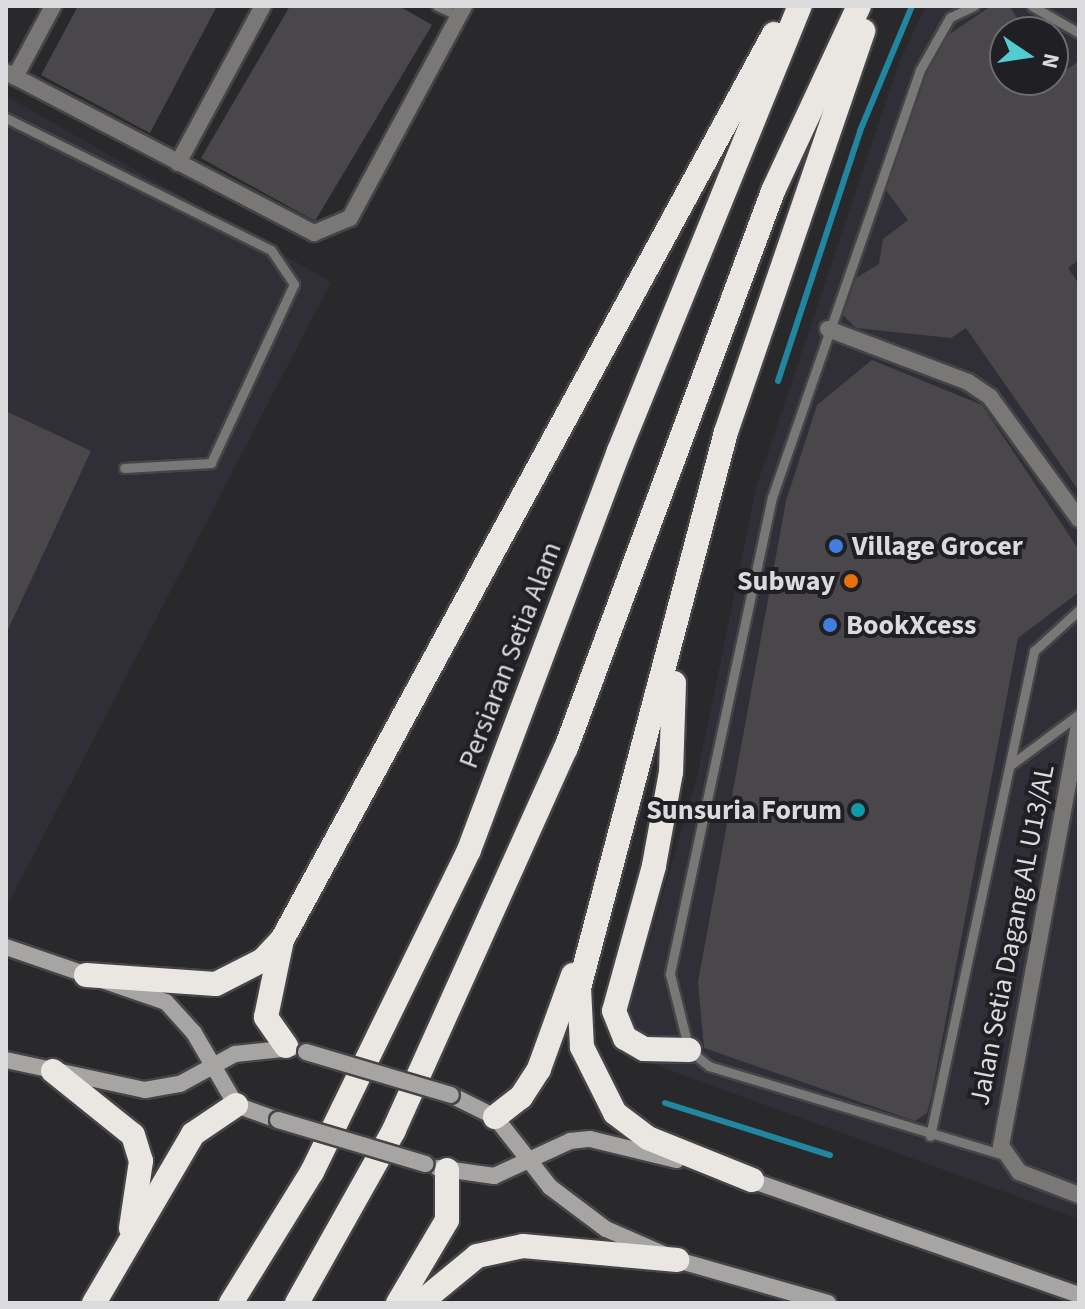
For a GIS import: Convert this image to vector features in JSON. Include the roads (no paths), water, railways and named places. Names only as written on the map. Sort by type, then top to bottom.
[{"type":"highway","points":[[86,975],[216,984],[263,960],[282,940],[789,6]]},
{"type":"highway","name":"Persiaran Setia Alam","points":[[231,1303],[312,1172],[469,850],[619,451],[800,6]]},
{"type":"highway","points":[[297,1303],[394,1130],[566,748],[773,191],[859,6]]},
{"type":"highway","points":[[752,1180],[648,1138],[615,1113],[597,1086],[582,1047],[579,988],[601,898],[675,644],[698,534],[770,287],[873,6]]},
{"type":"highway","points":[[675,644],[671,772],[654,866],[614,1011],[625,1038],[644,1049],[689,1050]]},
{"type":"highway","points":[[495,1117],[521,1097],[539,1069],[601,898]]},
{"type":"highway","points":[[282,940],[266,1017],[296,1049]]},
{"type":"highway","points":[[53,1071],[133,1135],[141,1161],[129,1238]]},
{"type":"highway","points":[[94,1303],[129,1238],[193,1134],[236,1105]]},
{"type":"highway","points":[[398,1303],[447,1220],[436,1167]]},
{"type":"highway","points":[[420,1303],[477,1256],[523,1246],[677,1260]]},
{"type":"main road","points":[[6,947],[166,1002],[194,1033],[211,1067],[236,1105],[278,1120],[436,1167],[494,1176],[532,1158],[590,1139],[752,1180],[1079,1295]]},
{"type":"main road","points":[[6,1060],[145,1090],[211,1067],[235,1054],[296,1049],[451,1095],[495,1117],[571,1207],[677,1260],[828,1303]]},
{"type":"street","points":[[53,6],[10,74],[304,230],[329,230],[350,218],[461,11]]},
{"type":"street","points":[[178,163],[263,6]]},
{"type":"street","points":[[828,329],[968,382],[990,397],[1079,519]]},
{"type":"street","name":"Jalan Setia Dagang AL U13/AL","points":[[1003,1155],[1079,725]]},
{"type":"street","points":[[1003,1155],[1019,1172],[1079,1195]]},
{"type":"lane","points":[[437,6],[461,11]]},
{"type":"lane","points":[[974,6],[950,17],[920,70],[772,497],[715,783],[670,953],[689,1050],[727,1073],[930,1136],[1003,1155]]},
{"type":"lane","points":[[1032,6],[1079,33]]},
{"type":"lane","points":[[6,118],[271,250],[294,284],[211,463],[124,468]]},
{"type":"lane","points":[[930,1136],[1037,644],[1079,610]]},
{"type":"lane","points":[[1012,764],[1079,714]]},
{"type":"waterway","points":[[778,381],[860,131],[912,6]]},
{"type":"waterway","points":[[665,1103],[830,1155]]},
{"type":"place","name":"Village Grocer","points":[[836,546]]},
{"type":"place","name":"Subway","points":[[851,581]]},
{"type":"place","name":"BookXcess","points":[[830,625]]},
{"type":"place","name":"Sunsuria Forum","points":[[858,810]]}]
